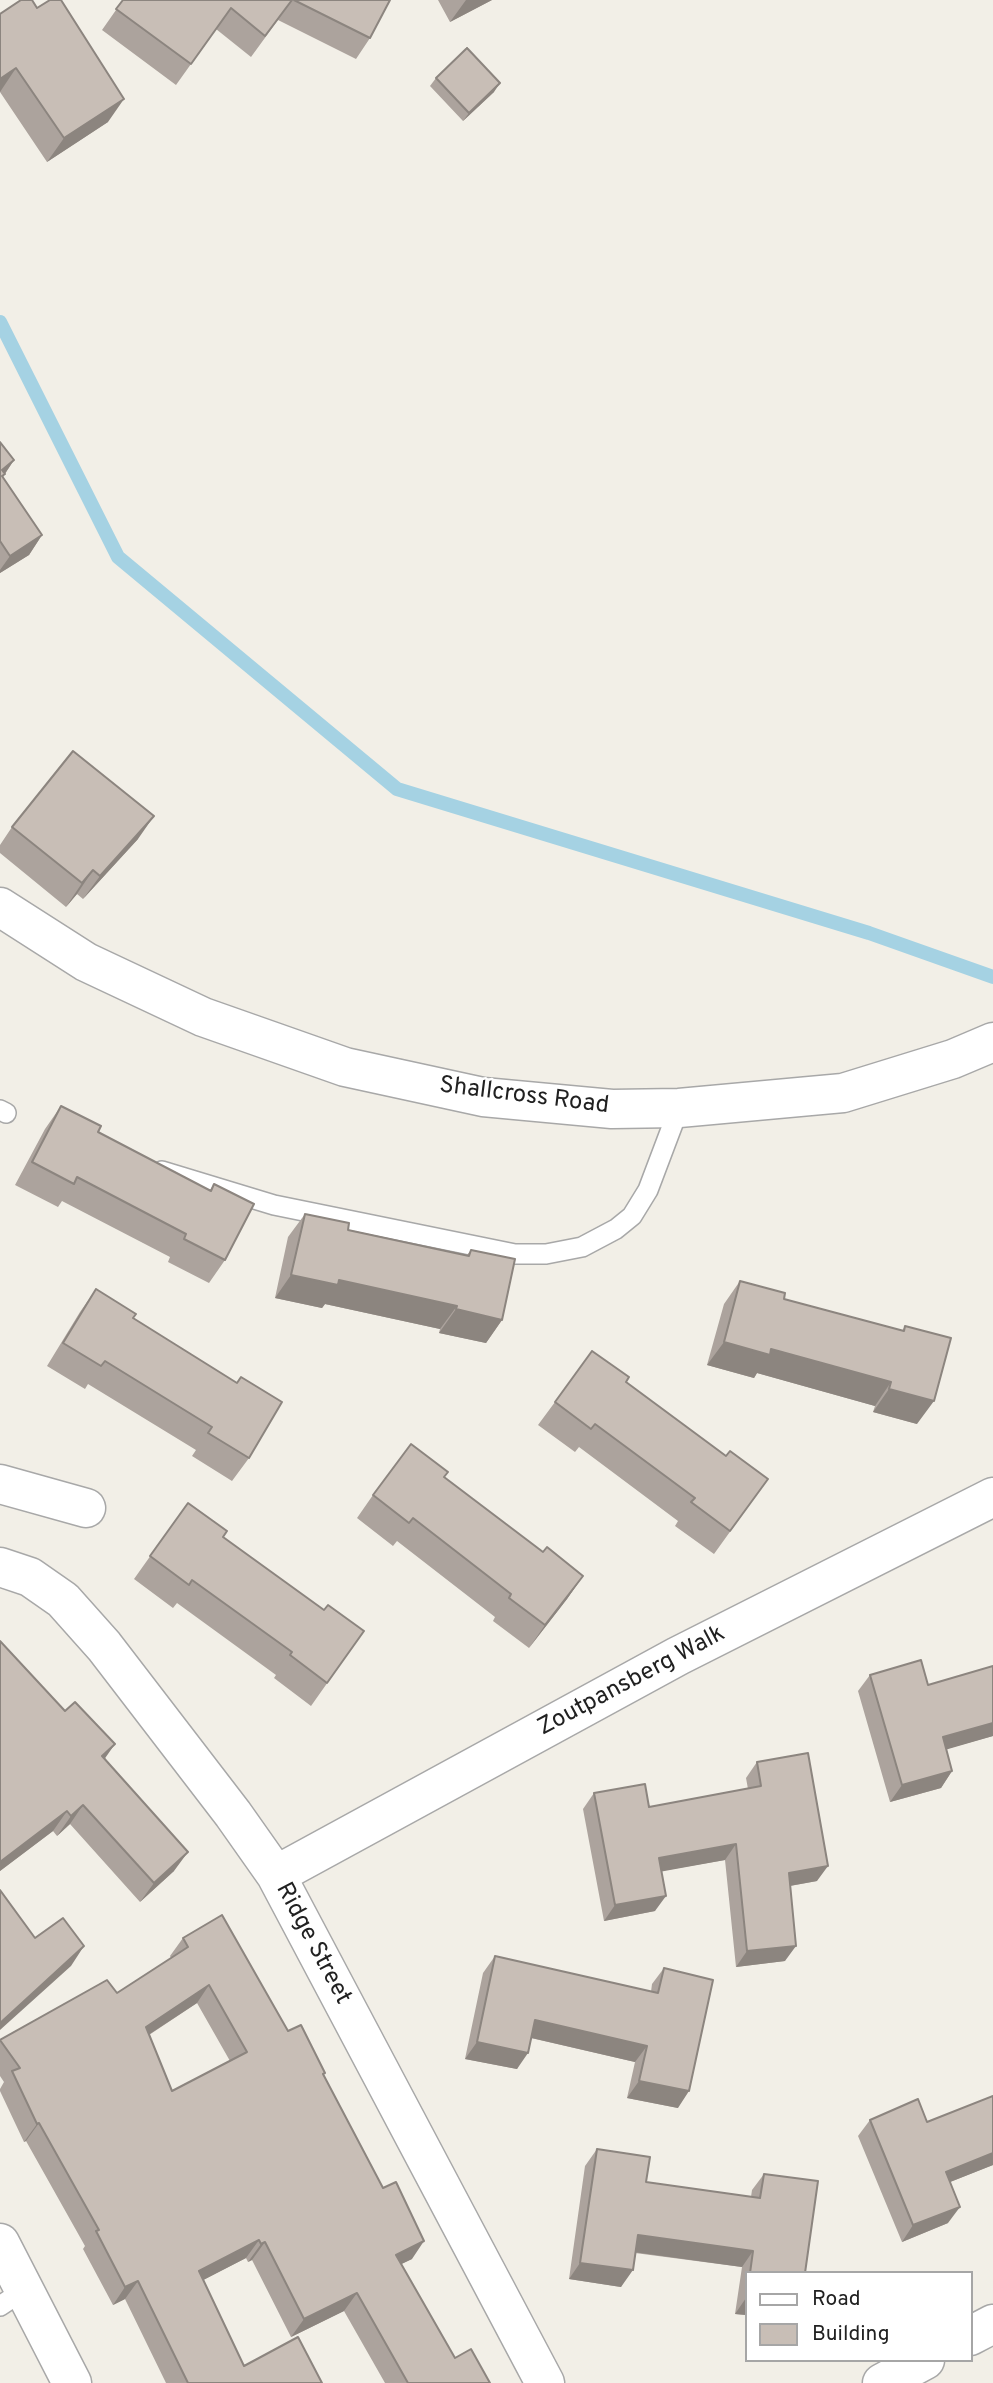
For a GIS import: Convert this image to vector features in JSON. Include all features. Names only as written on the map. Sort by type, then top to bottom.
[{"type":"street","name":"Shallcross Road","points":[[0,907],[86,962],[203,1017],[345,1067],[483,1097],[612,1109],[679,1108],[843,1093],[953,1059],[993,1042]]},
{"type":"street","points":[[0,1484],[86,1508]]},
{"type":"street","name":"Zoutpansberg Walk","points":[[276,1875],[678,1656],[993,1497]]},
{"type":"street","name":"Ridge Street","points":[[0,1567],[30,1577],[63,1600],[96,1637],[233,1814],[276,1875],[545,2383]]},
{"type":"street","points":[[0,2243],[12,2298],[72,2383]]},
{"type":"street","points":[[972,2335],[993,2325]]},
{"type":"street","points":[[881,2383],[921,2362]]},
{"type":"lane","points":[[148,1167],[274,1205],[515,1254],[546,1254],[582,1247],[616,1229],[632,1216],[648,1190],[679,1108]]},
{"type":"building","points":[[21,0],[32,0],[37,8],[50,0],[61,0],[124,99],[64,138],[16,68],[0,79],[0,14]]},
{"type":"building","points":[[123,0],[292,0],[265,36],[231,8],[191,64],[116,9]]},
{"type":"building","points":[[294,0],[390,0],[370,38]]},
{"type":"building","points":[[467,48],[500,83],[469,113],[436,78]]},
{"type":"building","points":[[0,442],[14,460],[2,470],[5,474],[2,476],[42,535],[10,556],[0,541]]},
{"type":"building","points":[[73,751],[154,816],[100,876],[93,870],[82,883],[12,827]]},
{"type":"building","points":[[61,1106],[101,1126],[98,1132],[211,1191],[214,1184],[254,1204],[225,1260],[184,1239],[186,1234],[77,1177],[74,1184],[32,1162]]},
{"type":"building","points":[[305,1214],[349,1223],[348,1230],[469,1256],[471,1250],[515,1259],[502,1320],[456,1309],[457,1306],[339,1280],[338,1285],[291,1275]]},
{"type":"building","points":[[740,1281],[785,1293],[784,1299],[904,1331],[905,1326],[951,1338],[934,1401],[889,1389],[891,1382],[771,1349],[770,1355],[724,1342]]},
{"type":"building","points":[[96,1289],[136,1314],[133,1318],[237,1383],[241,1377],[282,1402],[249,1458],[208,1433],[212,1427],[105,1361],[101,1366],[63,1343]]},
{"type":"building","points":[[592,1351],[629,1377],[626,1382],[726,1456],[730,1451],[768,1479],[730,1531],[691,1502],[695,1498],[595,1424],[591,1429],[555,1402]]},
{"type":"building","points":[[411,1444],[448,1472],[444,1477],[543,1552],[547,1547],[583,1576],[545,1625],[509,1598],[511,1594],[413,1518],[409,1523],[373,1495]]},
{"type":"building","points":[[188,1503],[227,1531],[223,1537],[324,1610],[328,1605],[364,1631],[327,1683],[290,1655],[292,1652],[192,1580],[189,1585],[150,1556]]},
{"type":"building","points":[[0,1641],[65,1711],[75,1702],[115,1744],[102,1756],[188,1852],[154,1883],[83,1805],[71,1816],[67,1811],[0,1862]]},
{"type":"building","points":[[921,1660],[928,1685],[993,1666],[993,1723],[943,1737],[952,1771],[902,1785],[870,1675]]},
{"type":"building","points":[[808,1753],[828,1866],[789,1873],[796,1946],[747,1951],[736,1844],[659,1858],[666,1896],[615,1905],[594,1793],[645,1784],[649,1807],[761,1786],[757,1762]]},
{"type":"building","points":[[0,1890],[35,1938],[63,1918],[84,1946],[0,2023]]},
{"type":"building","points":[[222,1915],[288,2031],[301,2025],[325,2073],[323,2074],[383,2188],[396,2182],[424,2241],[396,2255],[455,2358],[471,2349],[490,2383],[408,2383],[357,2293],[304,2319],[265,2242],[261,2244],[259,2240],[199,2271],[244,2366],[298,2337],[322,2383],[188,2383],[138,2281],[125,2287],[96,2231],[99,2230],[39,2123],[37,2124],[12,2071],[20,2068],[0,2040],[107,1980],[117,1993],[188,1947],[183,1938]],"holes":[[[209,1985],[247,2052],[172,2091],[146,2027]]]},
{"type":"building","points":[[495,1956],[658,1993],[664,1968],[713,1980],[689,2091],[639,2081],[647,2046],[535,2020],[528,2053],[477,2042]]},
{"type":"building","points":[[993,2096],[993,2153],[946,2172],[960,2207],[913,2225],[870,2120],[918,2099],[927,2122]]},
{"type":"building","points":[[597,2149],[650,2157],[646,2182],[760,2198],[764,2174],[818,2181],[805,2271],[750,2271],[753,2251],[638,2235],[633,2270],[580,2263]]},
{"type":"waterway","points":[[0,322],[118,557],[397,789],[869,933],[993,977]]}]
